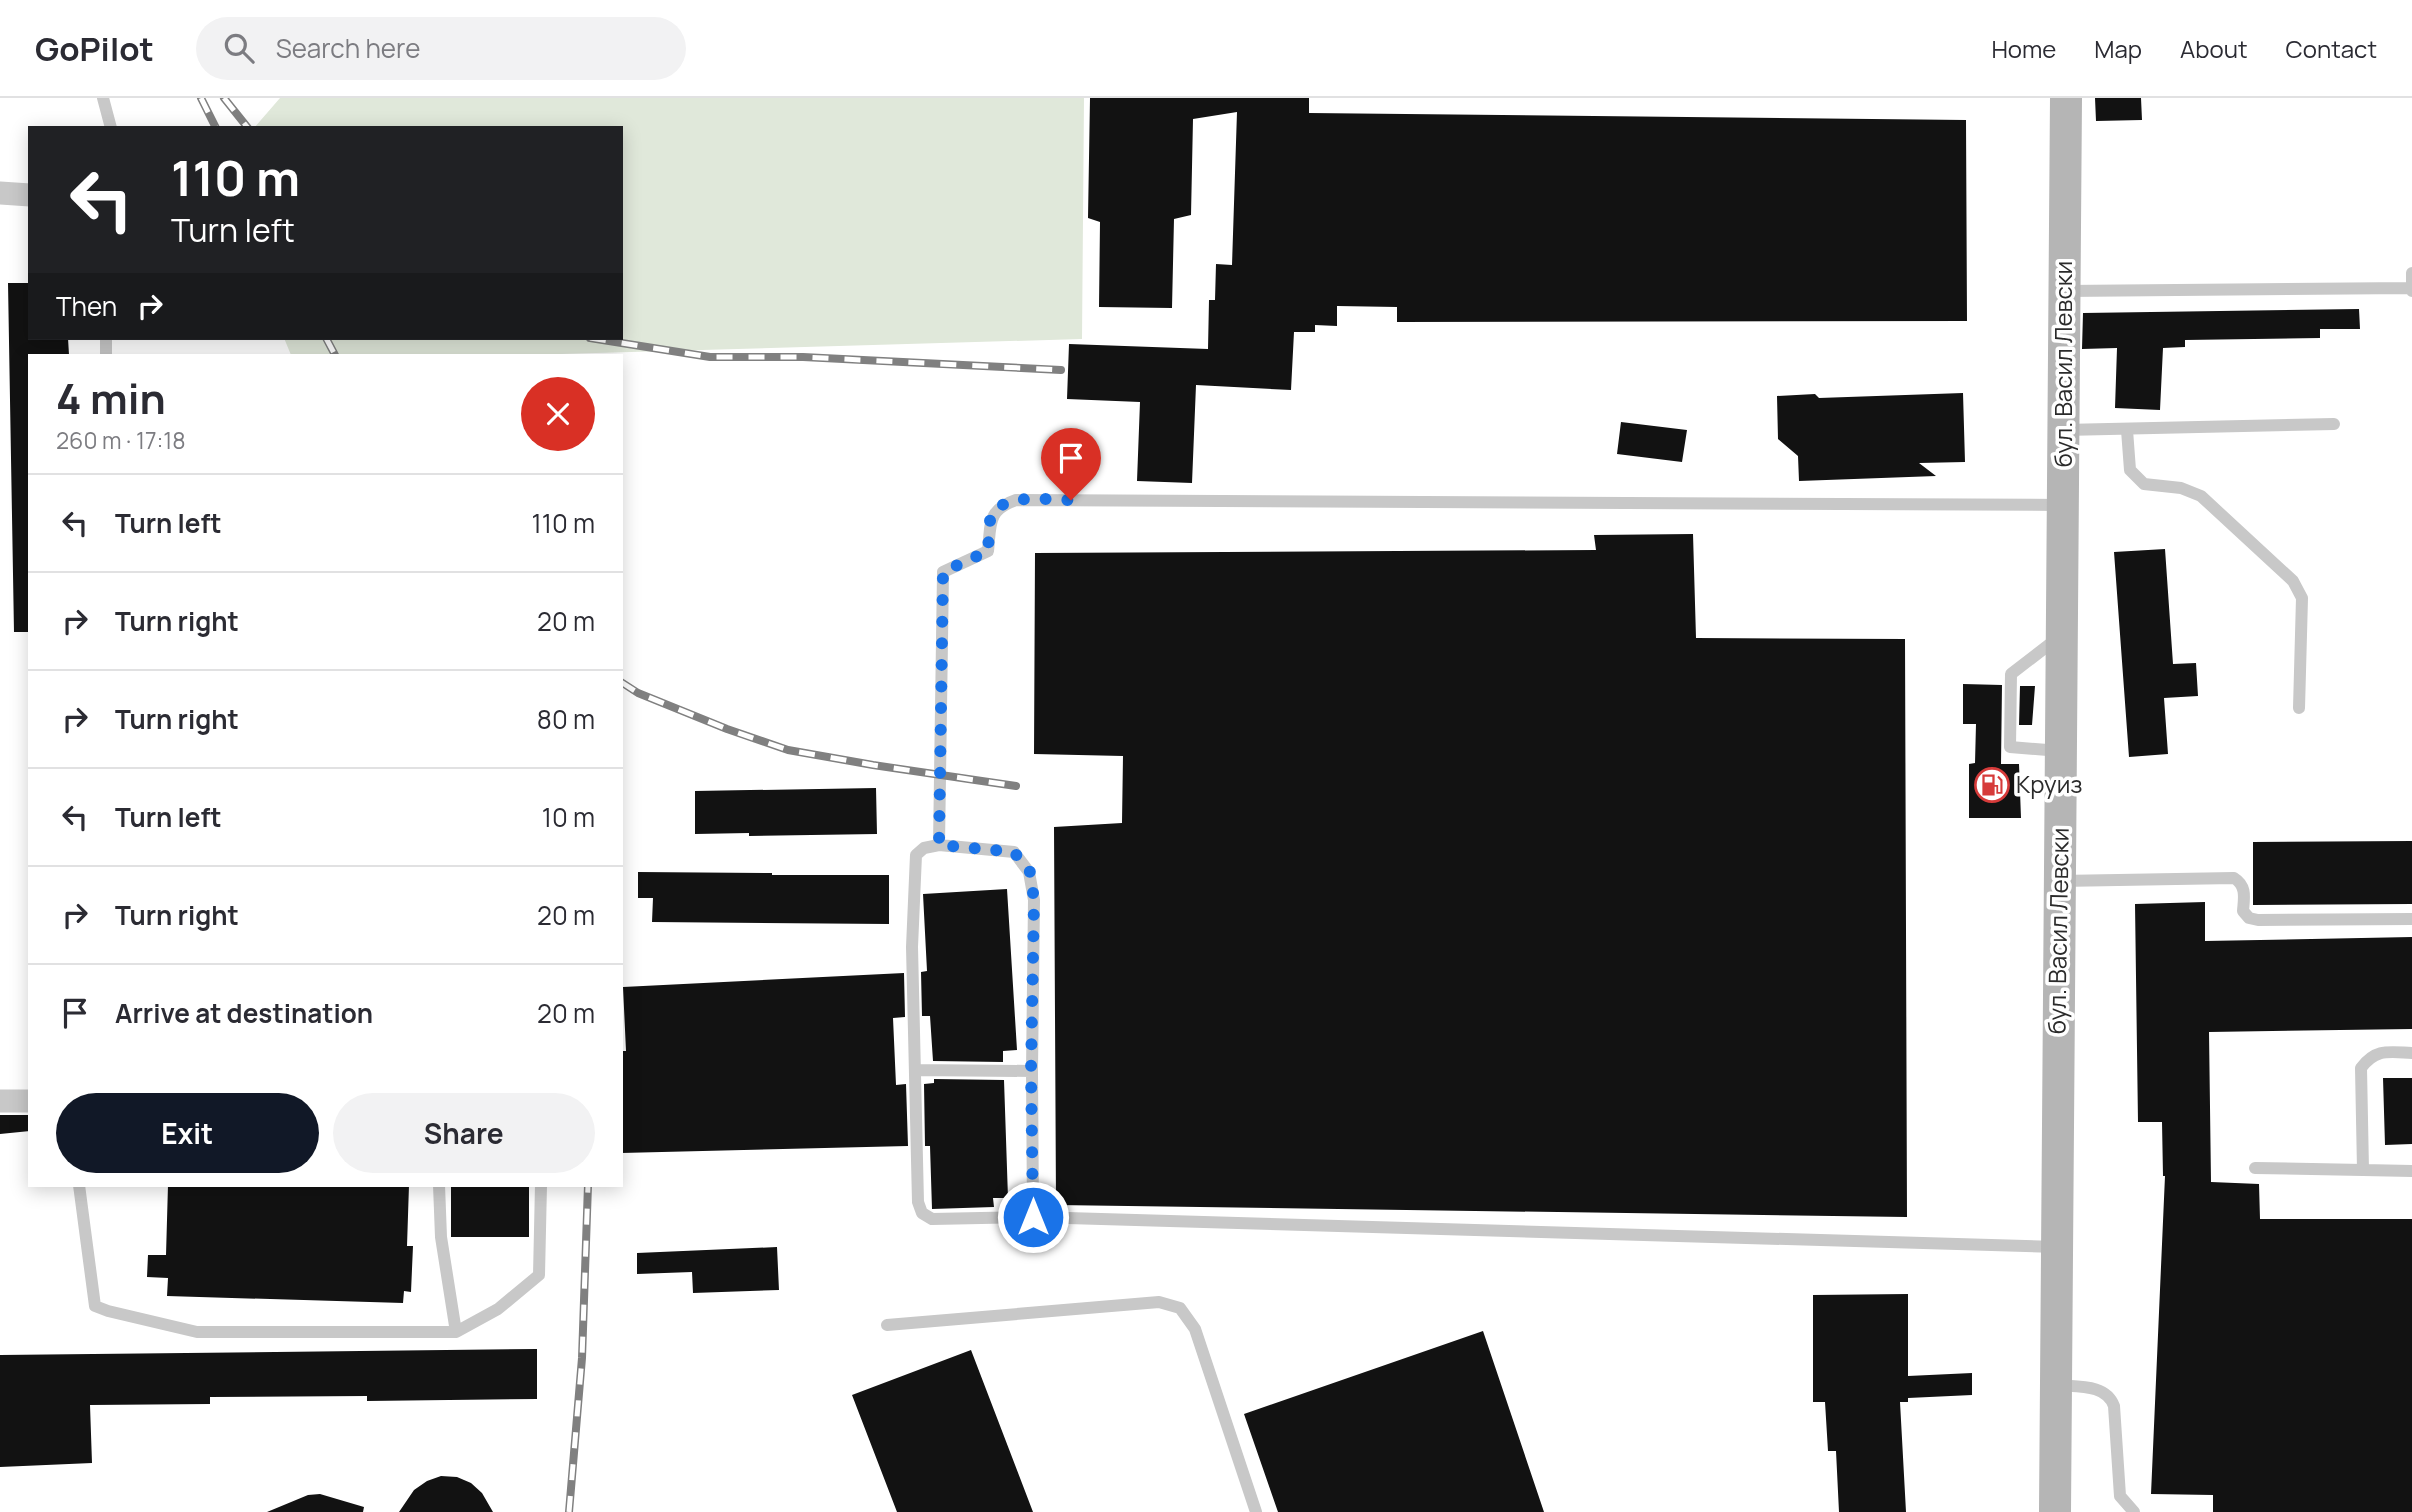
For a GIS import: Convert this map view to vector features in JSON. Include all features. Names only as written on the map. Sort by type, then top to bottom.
[{"type":"street","name":"бул. Васил Левски","points":[[2055,1512],[2066,98]]},
{"type":"street","points":[[0,193],[28,195]]},
{"type":"street","points":[[0,1101],[28,1101]]},
{"type":"lane","points":[[103,98],[110,126]]},
{"type":"lane","points":[[2065,291],[2411,290],[2412,273]]},
{"type":"lane","points":[[2064,430],[2334,424]]},
{"type":"lane","points":[[2127,430],[2130,470],[2144,484],[2181,488],[2202,496],[2293,581],[2302,598],[2299,708]]},
{"type":"lane","points":[[939,845],[943,572],[988,551],[991,516],[1003,504],[1016,500],[2063,505]]},
{"type":"lane","points":[[2061,751],[2010,747],[2011,674],[2062,635]]},
{"type":"lane","points":[[1033,1217],[1031,1071],[1034,900],[1030,872],[1014,852],[939,845],[924,848],[916,855],[912,947],[916,1165],[918,1202],[922,1213],[932,1219],[1033,1217],[2056,1247]]},
{"type":"lane","points":[[2060,881],[2234,878],[2244,890],[2243,911],[2249,918],[2412,919]]},
{"type":"lane","points":[[2363,1170],[2361,1068],[2369,1057],[2381,1052],[2412,1053]]},
{"type":"lane","points":[[916,1070],[1031,1071]]},
{"type":"lane","points":[[2255,1168],[2412,1171]]},
{"type":"lane","points":[[79,1187],[95,1306],[197,1332],[456,1332],[498,1310],[539,1275],[541,1187]]},
{"type":"lane","points":[[439,1187],[441,1237],[456,1332]]},
{"type":"lane","points":[[887,1325],[1159,1302],[1180,1308],[1195,1329],[1256,1512]]},
{"type":"lane","points":[[2057,1385],[2099,1390],[2110,1396],[2114,1406],[2120,1496],[2134,1512]]},
{"type":"shaded area","points":[[280,98],[1084,98],[1082,339],[560,354],[291,354],[285,340],[623,340],[623,126],[256,126]]},
{"type":"building","points":[[1090,98],[1309,98],[1309,113],[1966,120],[1967,321],[1397,322],[1397,307],[1337,306],[1337,326],[1315,325],[1315,332],[1294,332],[1291,390],[1196,385],[1192,483],[1137,481],[1140,402],[1067,399],[1069,344],[1208,349],[1209,300],[1215,300],[1216,264],[1232,265],[1237,112],[1193,119],[1191,215],[1174,219],[1172,308],[1099,307],[1100,222],[1088,218]]},
{"type":"building","points":[[2095,98],[2141,98],[2142,120],[2096,121]]},
{"type":"building","points":[[8,283],[28,283],[28,340],[68,340],[69,354],[28,354],[28,632],[14,632]]},
{"type":"building","points":[[2359,309],[2360,329],[2320,329],[2320,338],[2185,340],[2185,347],[2163,348],[2160,410],[2115,408],[2117,348],[2082,349],[2083,313]]},
{"type":"building","points":[[1963,393],[1965,462],[1919,463],[1936,476],[1799,481],[1798,456],[1778,439],[1777,396],[1815,394],[1819,398]]},
{"type":"building","points":[[1621,422],[1687,430],[1682,462],[1617,454]]},
{"type":"building","points":[[1693,534],[1696,638],[1905,639],[1907,1217],[1056,1205],[1054,827],[1122,823],[1123,756],[1034,754],[1035,553],[1596,550],[1594,535]]},
{"type":"building","points":[[2165,549],[2173,664],[2196,663],[2198,696],[2164,698],[2168,754],[2129,757],[2114,552]]},
{"type":"building","points":[[1963,684],[2002,685],[2001,764],[2019,764],[2021,818],[1969,818],[1969,764],[1975,763],[1976,724],[1963,724]]},
{"type":"building","points":[[2020,686],[2035,686],[2032,725],[2019,725]]},
{"type":"building","points":[[876,788],[877,834],[695,834],[695,791]]},
{"type":"building","points":[[2412,841],[2412,904],[2253,905],[2253,842]]},
{"type":"building","points":[[638,872],[889,875],[889,924],[652,922],[653,898],[638,898]]},
{"type":"building","points":[[1007,889],[1017,1050],[1003,1051],[1003,1062],[933,1061],[930,1016],[922,1016],[921,972],[927,971],[923,894]]},
{"type":"building","points":[[2205,902],[2205,941],[2412,937],[2412,1029],[2209,1032],[2211,1182],[2259,1184],[2260,1219],[2412,1219],[2412,1512],[2213,1512],[2213,1495],[2151,1494],[2165,1176],[2162,1122],[2138,1122],[2135,904]]},
{"type":"building","points":[[904,973],[905,1017],[893,1018],[896,1085],[906,1084],[908,1146],[623,1153],[623,1051],[626,1051],[623,987]]},
{"type":"building","points":[[2383,1078],[2412,1078],[2412,1144],[2385,1145]]},
{"type":"building","points":[[934,1079],[1004,1080],[1008,1198],[993,1198],[994,1207],[932,1209],[930,1146],[925,1146],[924,1084],[934,1083]]},
{"type":"building","points":[[0,1115],[28,1115],[28,1131],[0,1134]]},
{"type":"building","points":[[168,1187],[409,1187],[407,1246],[413,1246],[411,1292],[404,1291],[403,1303],[167,1296],[168,1278],[147,1277],[148,1255],[166,1255]]},
{"type":"building","points":[[451,1187],[529,1187],[529,1237],[451,1237]]},
{"type":"building","points":[[777,1247],[779,1290],[693,1293],[692,1272],[637,1274],[637,1253]]},
{"type":"building","points":[[1908,1294],[1908,1376],[1972,1373],[1972,1395],[1908,1398],[1908,1402],[1900,1402],[1906,1512],[1839,1512],[1836,1451],[1828,1451],[1825,1402],[1813,1402],[1813,1295]]},
{"type":"building","points":[[1483,1331],[1544,1512],[1278,1512],[1244,1414]]},
{"type":"building","points":[[537,1349],[537,1399],[367,1401],[367,1396],[210,1397],[210,1404],[90,1405],[92,1463],[0,1467],[0,1355]]},
{"type":"building","points":[[971,1350],[1033,1512],[897,1512],[852,1395]]},
{"type":"building","points":[[441,1476],[457,1477],[471,1483],[482,1493],[493,1512],[399,1512],[414,1490]]},
{"type":"building","points":[[320,1494],[364,1507],[363,1512],[267,1512],[308,1495]]},
{"type":"railway","points":[[201,98],[215,126]]},
{"type":"railway","points":[[224,98],[246,126]]},
{"type":"railway","points":[[327,340],[334,354]]},
{"type":"railway","points":[[603,340],[710,357],[803,357],[1061,370]]},
{"type":"railway","points":[[623,683],[638,693],[727,729],[788,750],[1016,786]]},
{"type":"railway","points":[[569,1512],[582,1358],[588,1187]]},
{"type":"place","name":"Круиз","points":[[1992,785]]},
{"type":"route","points":[[1033,1217],[1031,1071],[1034,900],[1030,872],[1014,852],[939,845],[943,572],[988,551],[991,516],[1003,504],[1016,500],[1071,500]]}]
